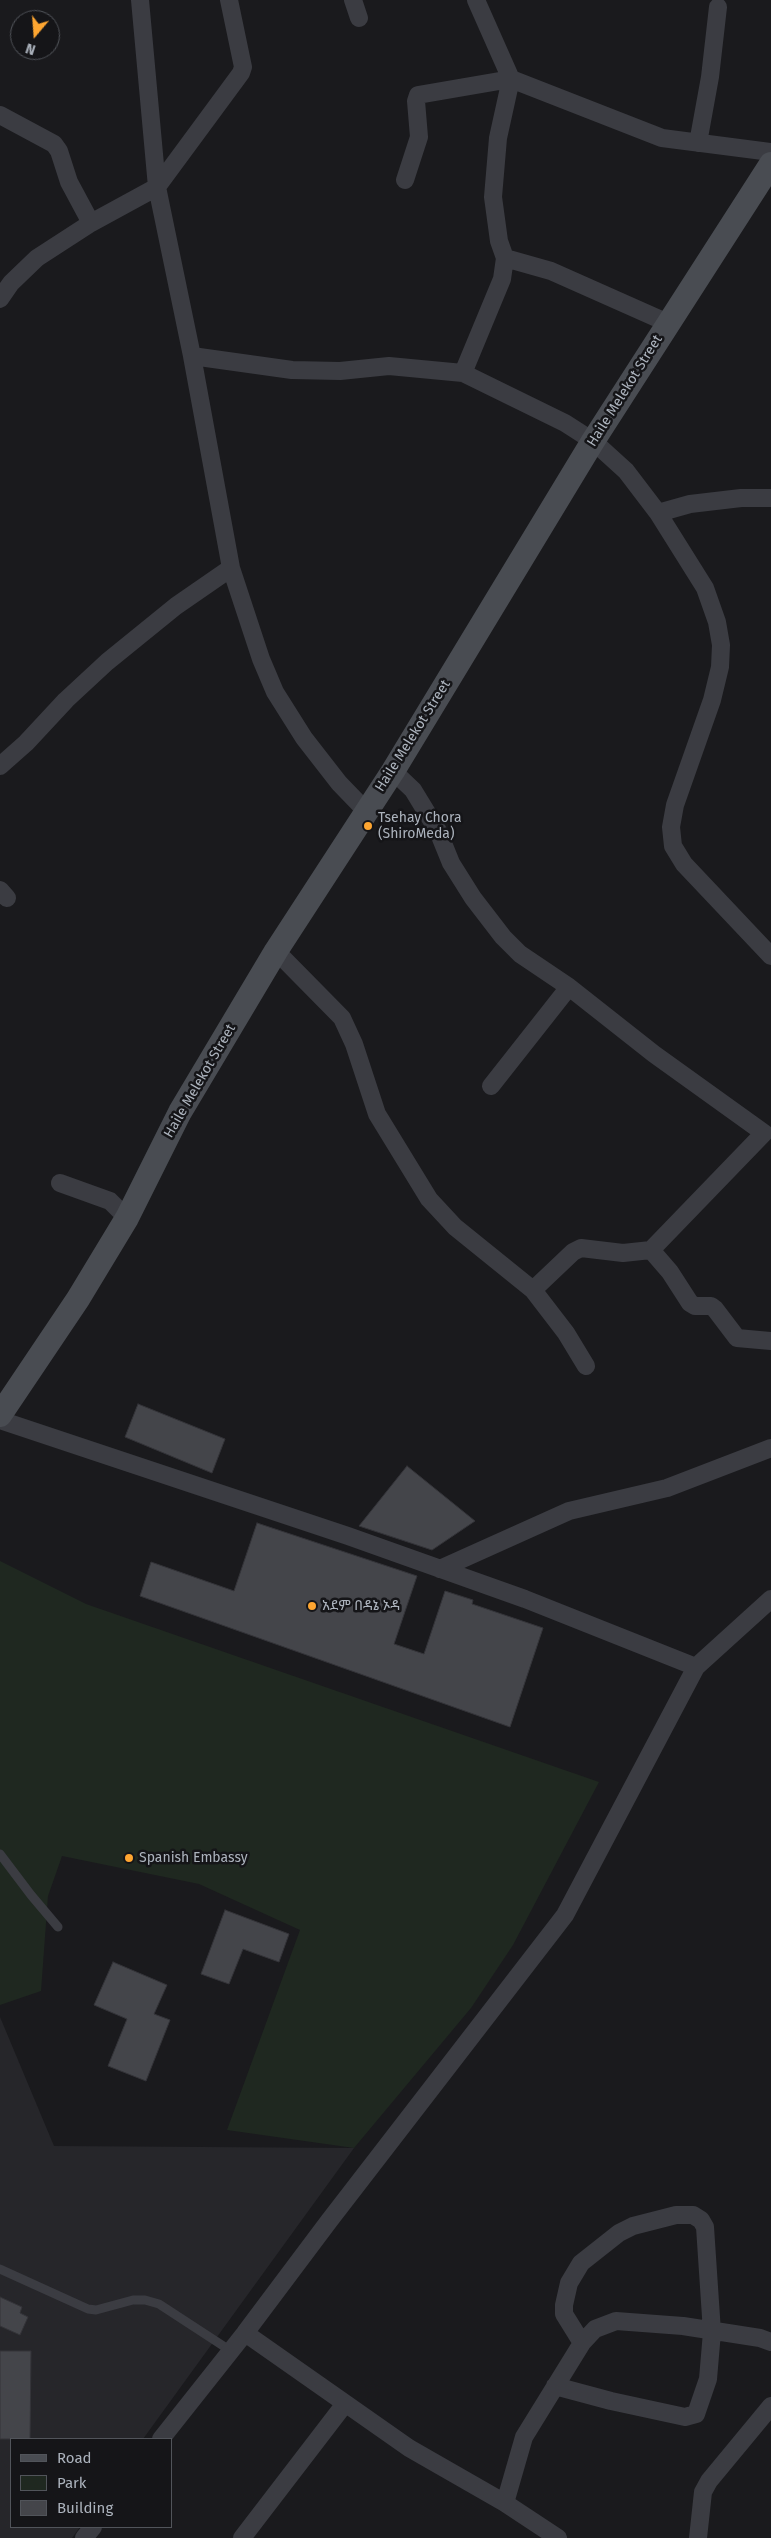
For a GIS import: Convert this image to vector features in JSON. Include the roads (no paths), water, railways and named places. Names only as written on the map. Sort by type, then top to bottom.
[{"type":"main road","name":"Haile Melekot Street","points":[[0,1415],[78,1300],[127,1218],[180,1112],[276,951],[393,771],[593,442],[771,164]]},
{"type":"street","points":[[140,0],[157,187],[192,356],[231,568],[261,659],[275,692],[304,738],[339,782],[366,811]]},
{"type":"street","points":[[0,299],[11,283],[37,258],[91,223],[157,187],[242,73],[244,66],[229,0]]},
{"type":"street","points":[[354,0],[359,18]]},
{"type":"street","points":[[463,373],[502,279],[505,258],[499,241],[493,197],[498,138],[512,78],[476,0]]},
{"type":"street","points":[[698,143],[710,77],[718,7]]},
{"type":"street","points":[[406,180],[419,137],[416,101],[418,95],[512,78],[662,138],[771,152]]},
{"type":"street","points":[[0,115],[54,144],[59,151],[69,182],[91,223]]},
{"type":"street","points":[[505,258],[551,271],[668,323]]},
{"type":"street","points":[[192,356],[292,370],[340,371],[389,366],[463,373],[565,423],[593,442],[626,471],[658,513],[705,588],[717,622],[721,645],[720,667],[712,700],[675,805],[670,827],[673,846],[684,864],[771,956]]},
{"type":"street","points":[[658,513],[690,504],[741,498],[771,498]]},
{"type":"street","points":[[0,766],[26,743],[66,700],[107,662],[176,606],[231,568]]},
{"type":"street","points":[[393,771],[413,790],[438,831],[456,870],[473,898],[520,954],[569,987],[654,1054],[768,1135],[651,1250],[623,1253],[581,1248],[573,1252],[533,1290]]},
{"type":"street","points":[[276,951],[342,1018],[354,1044],[377,1114],[429,1199],[455,1228],[533,1290],[566,1332],[586,1366]]},
{"type":"street","points":[[491,1086],[569,987]]},
{"type":"street","points":[[60,1183],[110,1201],[127,1218]]},
{"type":"street","points":[[651,1250],[670,1272],[690,1303],[695,1306],[711,1306],[737,1338],[771,1340]]},
{"type":"street","points":[[0,1420],[348,1536],[525,1599],[696,1667]]},
{"type":"street","points":[[440,1569],[569,1511],[667,1488],[771,1448]]},
{"type":"street","points":[[163,2438],[565,1915],[696,1667],[771,1599]]},
{"type":"street","points":[[555,2386],[611,2401],[692,2416],[696,2414],[708,2379],[712,2332],[706,2227],[701,2220],[694,2215],[676,2215],[633,2226],[619,2233],[581,2263],[569,2283],[564,2314],[582,2343]]},
{"type":"street","points":[[505,2503],[524,2437],[582,2343],[595,2330],[616,2322],[683,2326],[760,2338],[771,2342]]},
{"type":"street","points":[[245,2333],[344,2405],[409,2448],[505,2503],[558,2538]]},
{"type":"street","points":[[242,2538],[344,2405]]},
{"type":"street","points":[[698,2538],[703,2492],[709,2481],[771,2406]]},
{"type":"street","points":[[84,2538],[92,2528]]},
{"type":"lane","points":[[0,1854],[58,1927]]},
{"type":"lane","points":[[0,2269],[88,2309],[96,2310],[132,2300],[145,2300],[159,2304],[231,2351]]},
{"type":"place","name":"Tsehay Chora (ShiroMeda)","points":[[368,826]]},
{"type":"place","name":"አደም በዳኔ ኦዳ","points":[[312,1606]]},
{"type":"place","name":"Spanish Embassy","points":[[129,1858]]}]
